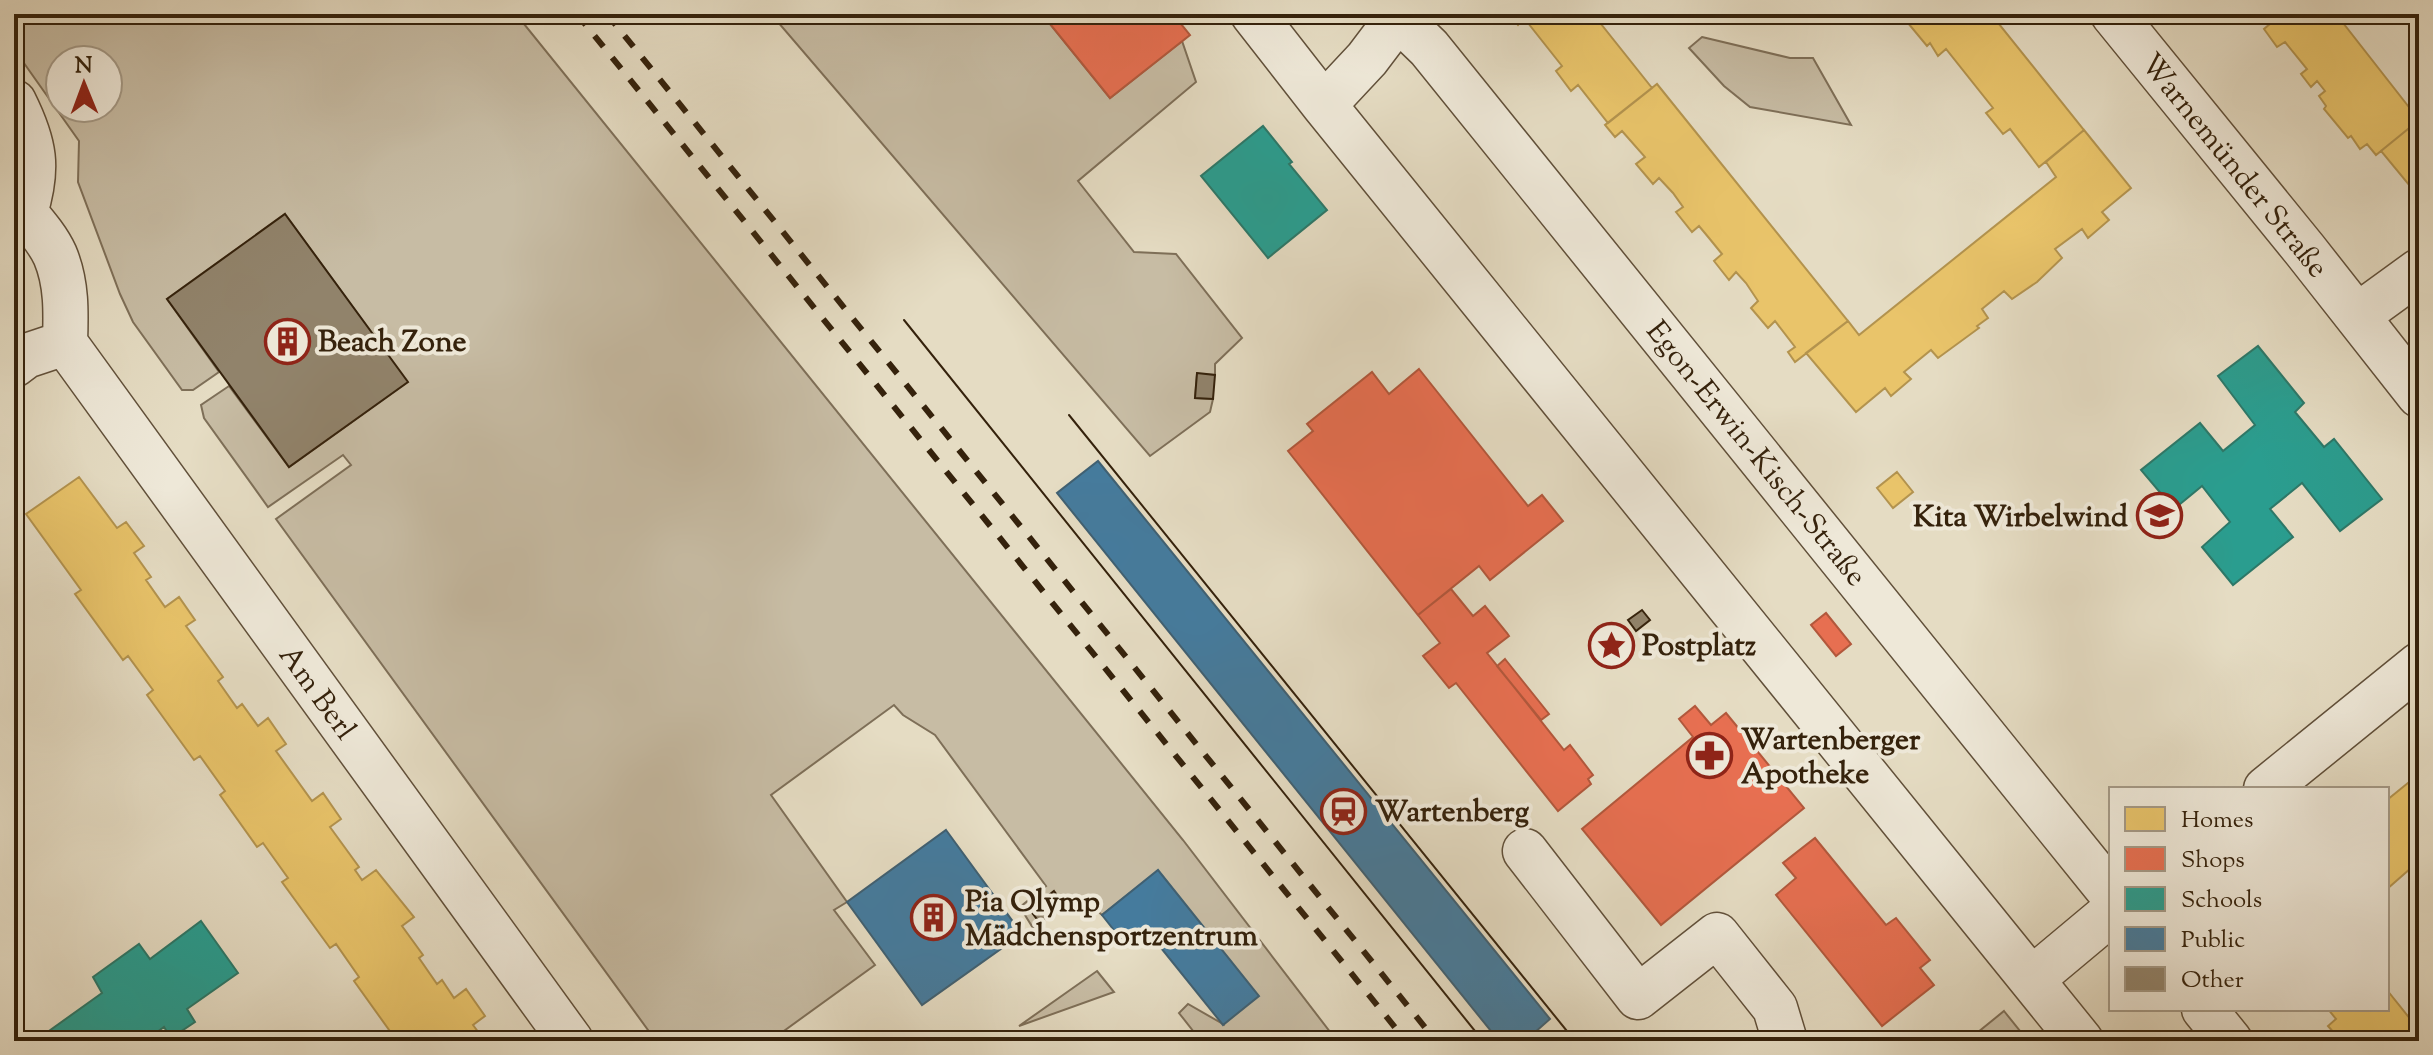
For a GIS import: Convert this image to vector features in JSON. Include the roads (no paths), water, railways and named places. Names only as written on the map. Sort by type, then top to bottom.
[{"type":"street","points":[[1253,14],[2081,1041]]},
{"type":"street","name":"Warnemünder Straße","points":[[2113,14],[2419,395]]},
{"type":"street","name":"Egon-Erwin-Kisch-Straße","points":[[1324,105],[1367,59],[1398,16],[1429,48],[2109,890]]},
{"type":"street","points":[[14,102],[28,130],[34,165],[32,190],[19,206],[54,253],[66,299],[65,343],[26,356],[14,365]]},
{"type":"street","points":[[2357,316],[2419,271]]},
{"type":"street","name":"Am Berl","points":[[65,343],[571,1041]]},
{"type":"street","points":[[2268,787],[2419,665]]},
{"type":"street","points":[[1525,851],[1638,997],[1717,935],[1775,1008],[1785,1041]]},
{"type":"street","points":[[2032,979],[2109,915]]},
{"type":"street","points":[[2206,1011],[2230,1041]]},
{"type":"tram line","points":[[904,320],[1483,1041]]},
{"type":"tram line","points":[[1069,415],[1575,1041]]},
{"type":"railway","points":[[577,14],[1406,1041]]},
{"type":"railway","points":[[607,14],[1436,1041]]},
{"type":"place","name":"Beach Zone","points":[[287,341]]},
{"type":"place","name":"Kita Wirbelwind","points":[[2159,516]]},
{"type":"place","name":"Postplatz","points":[[1611,645]]},
{"type":"place","name":"Wartenberger Apotheke","points":[[1710,756]]},
{"type":"place","name":"Wartenberg","points":[[1344,811]]},
{"type":"place","name":"Pia Olymp Mädchensportzentrum","points":[[934,918]]}]
